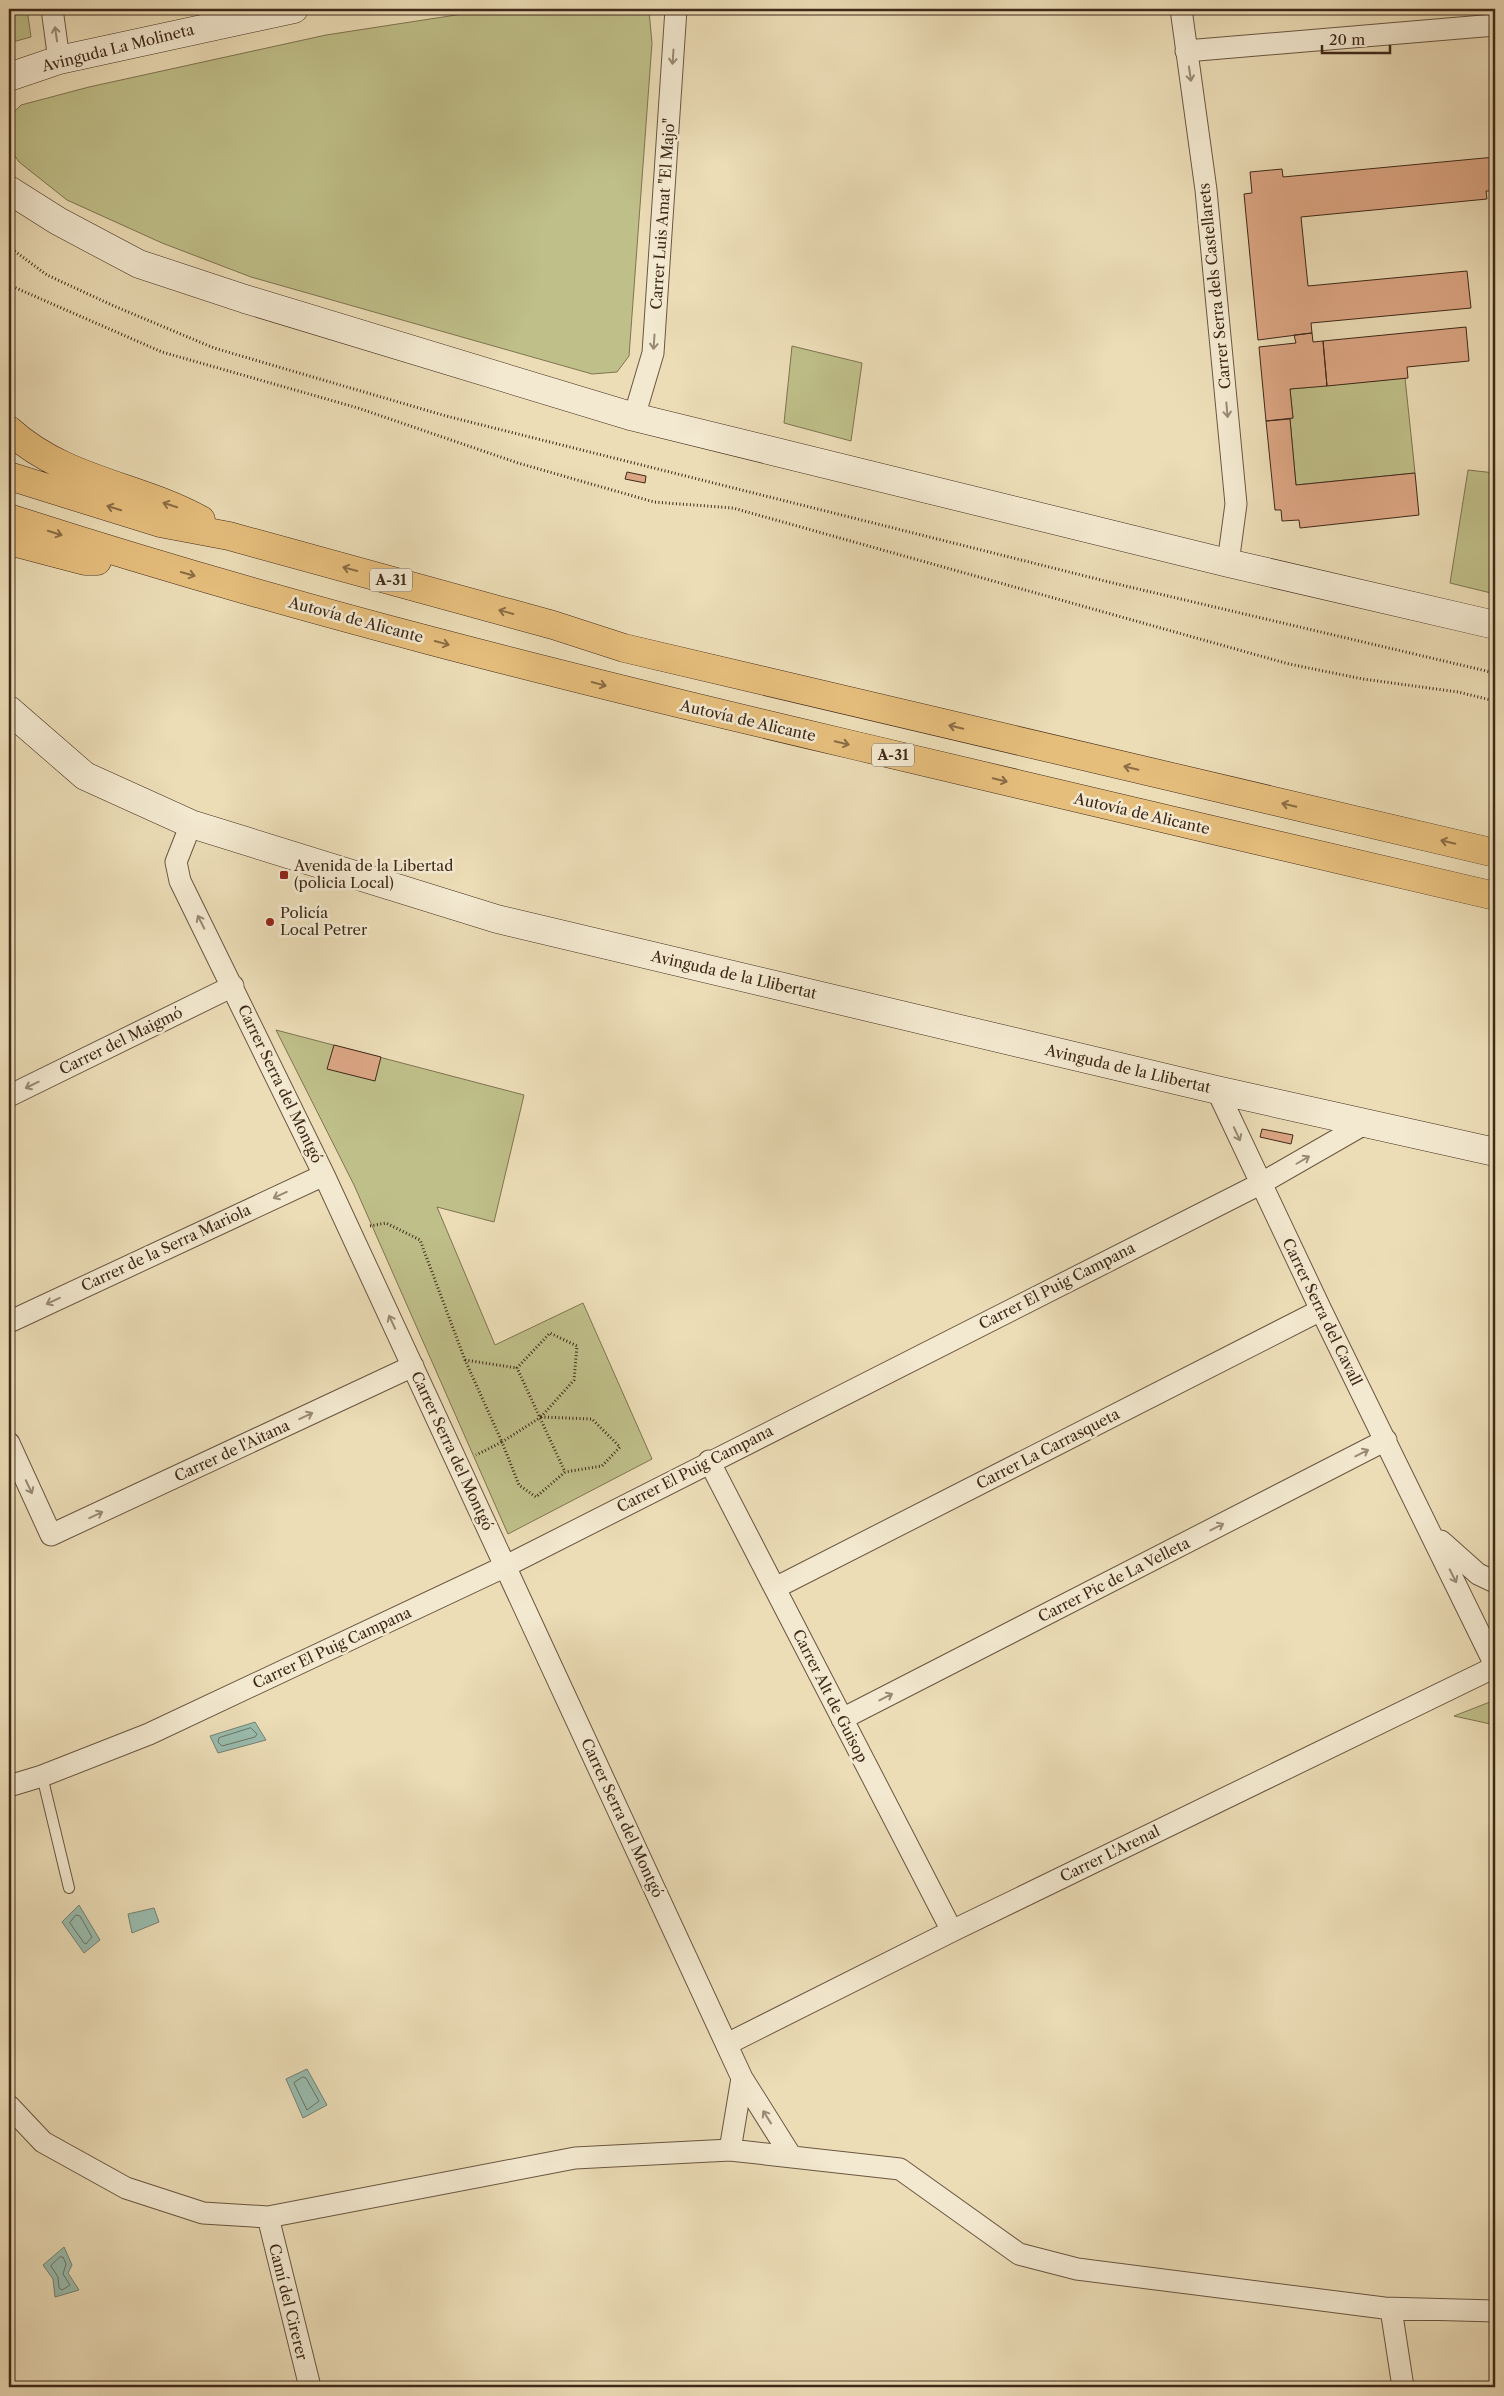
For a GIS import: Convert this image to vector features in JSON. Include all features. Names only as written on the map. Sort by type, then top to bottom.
[{"type":"highway","points":[[9,430],[20,440],[52,461],[101,482],[181,509],[229,536]]},
{"type":"highway","name":"A-31","points":[[9,476],[160,523],[229,536],[553,625],[624,648],[1495,853]]},
{"type":"highway","name":"Autovía de Alicante","points":[[9,518],[141,561],[293,604],[649,697],[1495,896]]},
{"type":"highway","points":[[9,541],[85,561],[141,561]]},
{"type":"street","points":[[52,9],[59,60]]},
{"type":"street","name":"Avinguda La Molineta","points":[[9,77],[59,60],[264,12],[294,9]]},
{"type":"street","name":"Carrer Luis Amat \"El Majo\"","points":[[634,417],[653,353],[676,9]]},
{"type":"street","name":"Carrer Serra dels Castellarets","points":[[1181,9],[1206,190],[1236,504],[1228,563]]},
{"type":"street","points":[[1186,51],[1495,25]]},
{"type":"street","points":[[9,190],[58,221],[139,264],[366,337],[634,417],[1228,563],[1495,625]]},
{"type":"street","name":"Avinguda de la Llibertat","points":[[9,710],[84,776],[191,824],[497,919],[1217,1090],[1368,1122],[1495,1152]]},
{"type":"street","name":"Carrer Serra del Montgó","points":[[191,824],[176,862],[180,881],[324,1175],[742,2078],[791,2156]]},
{"type":"street","name":"Carrer del Maigmó","points":[[9,1096],[233,986]]},
{"type":"street","name":"Carrer Serra del Cavall","points":[[1217,1090],[1260,1184],[1495,1666]]},
{"type":"street","name":"Carrer El Puig Campana","points":[[9,1786],[42,1776],[149,1734],[506,1566],[709,1461],[1260,1184],[1368,1122]]},
{"type":"street","name":"Carrer de la Serra Mariola","points":[[9,1322],[324,1175]]},
{"type":"street","name":"Carrer La Carrasqueta","points":[[775,1588],[1321,1310]]},
{"type":"street","name":"Carrer de l'Aitana","points":[[9,1443],[52,1535],[413,1366]]},
{"type":"street","name":"Carrer Pic de La Velleta","points":[[842,1719],[1386,1440]]},
{"type":"street","name":"Carrer Alt de Guisop","points":[[709,1461],[952,1931]]},
{"type":"street","name":"Carrer Serra del Cavall","points":[[1431,1532],[1478,1574],[1495,1582]]},
{"type":"street","name":"Carrer L'Arenal","points":[[727,2044],[952,1931],[1495,1666]]},
{"type":"street","points":[[730,2150],[742,2078]]},
{"type":"street","points":[[9,2106],[43,2142],[126,2188],[202,2213],[268,2217],[575,2158],[730,2150],[900,2169],[1019,2254],[1077,2269],[1391,2309],[1495,2311]]},
{"type":"street","name":"Camí del Cirerer","points":[[268,2217],[310,2387]]},
{"type":"street","points":[[1391,2309],[1403,2387]]},
{"type":"lane","points":[[42,1776],[69,1888]]},
{"type":"path","points":[[9,247],[48,274],[114,306],[214,348],[436,413],[1098,580],[1495,673]]},
{"type":"path","points":[[9,285],[162,352],[358,408],[518,463],[654,502],[733,508],[1289,664],[1363,679],[1458,692],[1495,701]]},
{"type":"path","points":[[350,1231],[386,1223],[420,1240],[465,1360],[519,1485],[536,1497],[565,1472],[602,1466],[620,1447],[592,1419],[541,1417]]},
{"type":"path","points":[[459,1464],[502,1442],[541,1417],[574,1380],[577,1346],[550,1333],[517,1368]]},
{"type":"path","points":[[465,1360],[517,1368]]},
{"type":"path","points":[[517,1368],[565,1472]]},
{"type":"green space","points":[[9,9],[27,9],[31,37],[9,43]]},
{"type":"green space","points":[[495,9],[648,9],[649,11],[652,43],[629,356],[617,372],[592,374],[251,277],[162,243],[67,200],[19,162],[9,147],[9,117],[21,105],[89,87],[326,35]]},
{"type":"green space","points":[[792,346],[862,363],[851,441],[784,423]]},
{"type":"green space","points":[[1405,378],[1415,473],[1296,485],[1290,419],[1293,418],[1290,389]]},
{"type":"green space","points":[[1468,470],[1495,473],[1495,594],[1450,583]]},
{"type":"green space","points":[[276,1030],[524,1095],[494,1222],[437,1207],[495,1345],[583,1303],[652,1459],[508,1534],[354,1185]]},
{"type":"green space","points":[[1495,1700],[1495,1725],[1454,1716]]},
{"type":"water","points":[[255,1722],[266,1740],[218,1753],[210,1736]]},
{"type":"water","points":[[79,1905],[100,1940],[84,1953],[62,1922]]},
{"type":"water","points":[[154,1908],[159,1922],[132,1933],[128,1914]]},
{"type":"water","points":[[307,2069],[327,2105],[303,2118],[286,2079]]},
{"type":"water","points":[[64,2247],[72,2265],[68,2273],[79,2290],[55,2297],[53,2279],[43,2265]]},
{"type":"building","points":[[1495,157],[1495,191],[1486,191],[1487,199],[1301,217],[1308,286],[1467,271],[1471,308],[1311,323],[1312,333],[1258,340],[1244,194],[1252,193],[1250,172],[1282,169],[1283,177]]},
{"type":"building","points":[[1466,327],[1469,361],[1407,367],[1408,378],[1327,386],[1323,341]]},
{"type":"building","points":[[1312,333],[1313,342],[1323,341],[1327,386],[1290,389],[1293,418],[1266,421],[1259,347],[1296,343],[1294,335]]},
{"type":"building","points":[[1290,419],[1296,485],[1415,473],[1419,515],[1300,528],[1299,520],[1282,521],[1281,510],[1275,510],[1266,421]]},
{"type":"building","points":[[627,472],[646,476],[645,483],[625,479]]},
{"type":"building","points":[[334,1045],[381,1057],[375,1081],[327,1069]]},
{"type":"building","points":[[1262,1129],[1293,1135],[1291,1144],[1260,1137]]},
{"type":"place","name":"Avenida de la Libertad (policia Local)","points":[[284,875]]},
{"type":"place","name":"Policía Local Petrer","points":[[270,922]]}]
